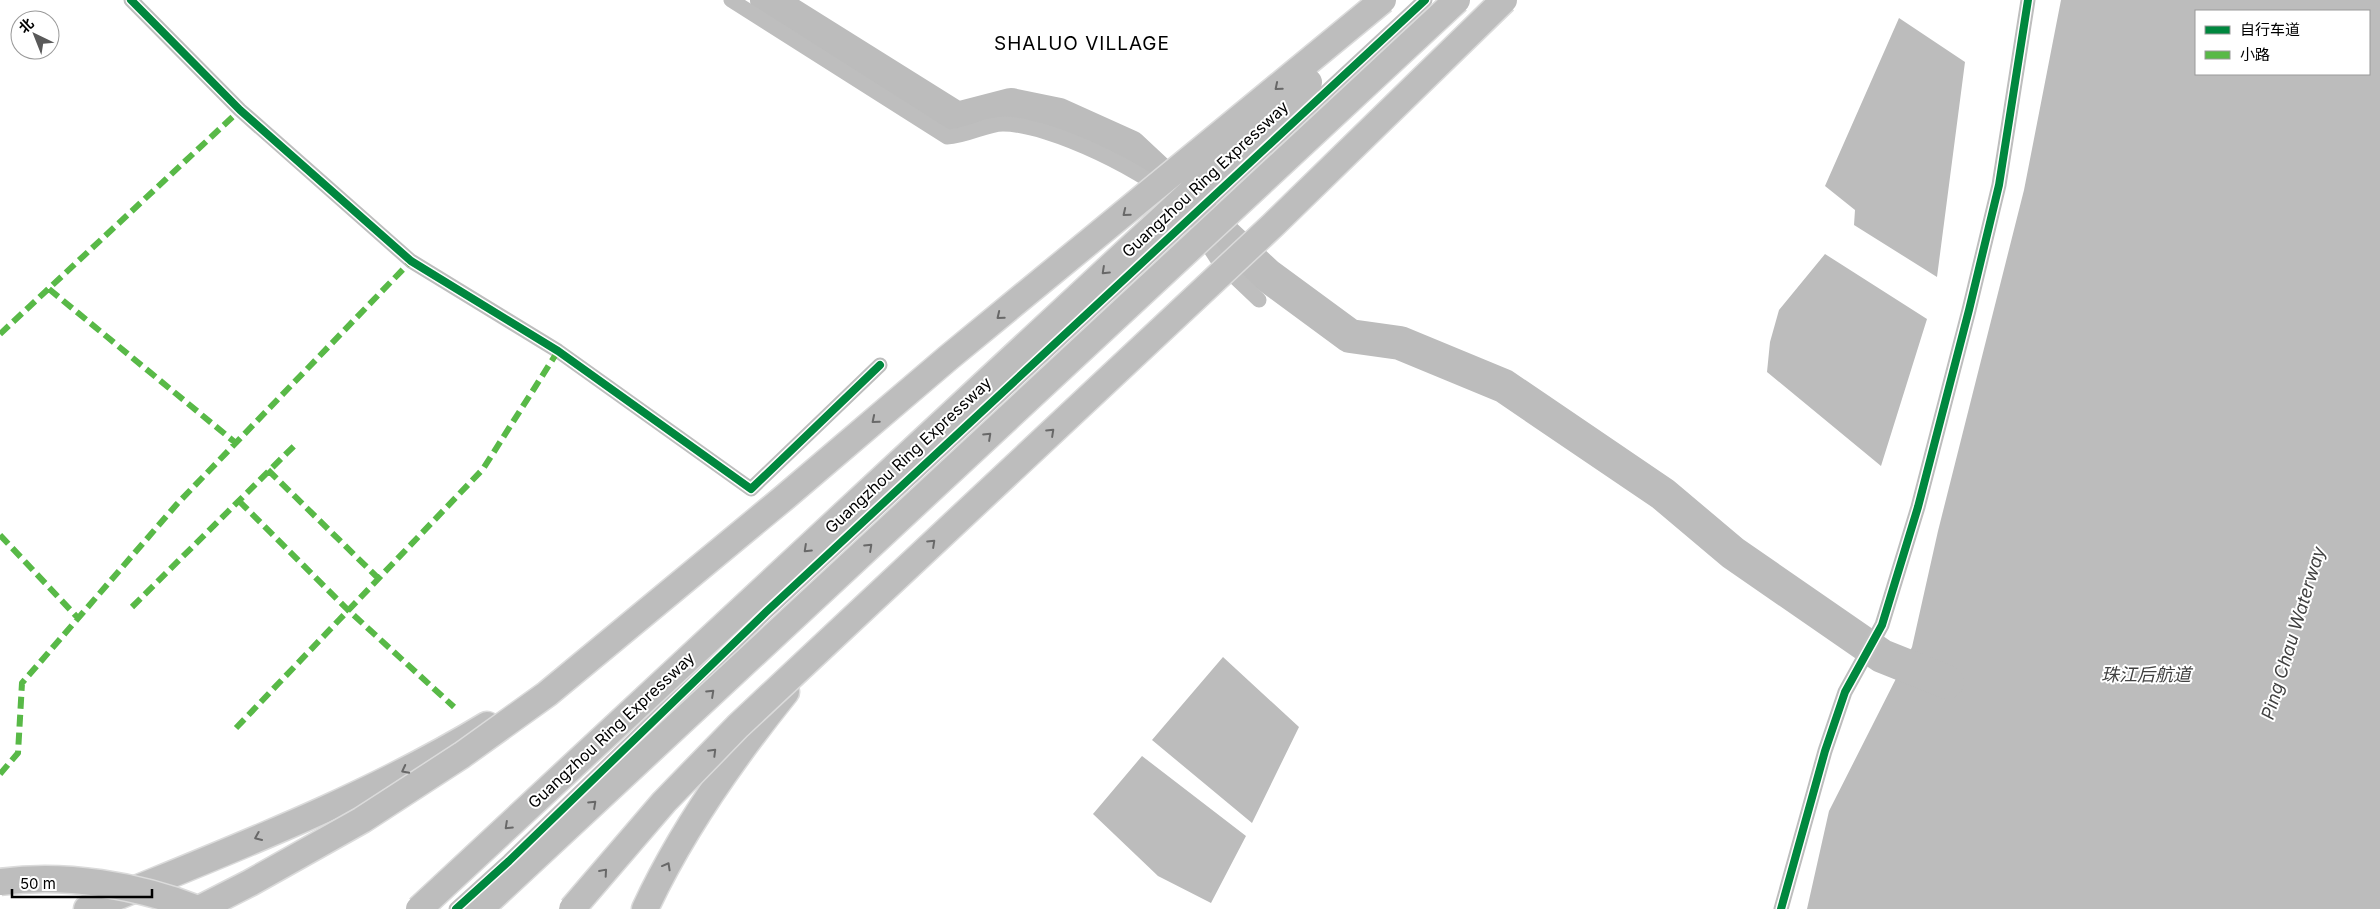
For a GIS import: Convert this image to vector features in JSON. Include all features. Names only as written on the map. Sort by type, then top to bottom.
[{"type":"highway","points":[[0,882],[38,880],[97,883],[146,892],[198,909],[338,835],[470,750],[572,674],[785,497],[948,358],[1383,0]]},
{"type":"highway","name":"Guangzhou Ring Expressway","points":[[419,909],[1397,0]]},
{"type":"highway","points":[[480,909],[1458,0]]},
{"type":"highway","points":[[572,909],[688,777],[890,582],[1280,218],[1504,0]]},
{"type":"highway","points":[[87,909],[350,798],[453,745],[498,718],[577,663],[785,497]]},
{"type":"highway","points":[[645,909],[683,838],[751,737],[804,671],[890,582]]},
{"type":"street","points":[[131,0],[240,110],[411,261],[558,350],[751,489],[880,365]]},
{"type":"street","points":[[731,0],[947,137],[961,136],[1001,124],[1020,126],[1051,134],[1141,174],[1167,192],[1191,216],[1218,262],[1259,300]]},
{"type":"street","points":[[456,909],[509,861],[773,605],[1425,0]]},
{"type":"street","points":[[1781,909],[1825,751],[1845,692],[1882,625],[1923,488],[1999,185],[2028,0]]},
{"type":"water","name":"珠江后航道","points":[[2061,0],[2380,0],[2380,909],[1807,909],[1829,811],[1912,647],[1938,531],[2024,190]]},
{"type":"water","points":[[1899,18],[1965,62],[1937,277],[1854,225],[1855,210],[1825,186]]},
{"type":"water","points":[[1825,254],[1927,319],[1881,466],[1767,372],[1770,342],[1779,310]]},
{"type":"water","points":[[1223,657],[1299,727],[1252,823],[1152,740]]},
{"type":"water","points":[[1142,756],[1246,836],[1211,903],[1158,876],[1093,814]]},
{"type":"waterway","points":[[767,0],[957,119],[1011,105],[1059,115],[1130,147],[1267,275],[1350,336],[1400,343],[1504,386],[1663,494],[1733,553],[1882,656],[1947,682]]},
{"type":"marked path","points":[[0,334],[240,110]]},
{"type":"marked path","points":[[0,774],[18,753],[22,683],[177,504],[411,261]]},
{"type":"marked path","points":[[49,289],[237,444]]},
{"type":"marked path","points":[[236,728],[483,469],[558,351]]},
{"type":"marked path","points":[[132,607],[294,446]]},
{"type":"marked path","points":[[268,470],[379,579]]},
{"type":"marked path","points":[[239,501],[348,610],[454,707]]},
{"type":"marked path","points":[[0,535],[78,618]]},
{"type":"cycle path","points":[[131,0],[240,110],[411,261],[558,351],[751,489],[880,365]]},
{"type":"cycle path","points":[[456,909],[509,861],[766,612],[1425,0]]},
{"type":"cycle path","points":[[1781,909],[1825,751],[1845,692],[1882,625],[1918,507],[1999,185],[2028,0]]},
{"type":"district","name":"SHALUO VILLAGE","points":[[1082,43]]},
{"type":"water label","name":"Ping Chau Waterway","points":[[2293,633]]}]
